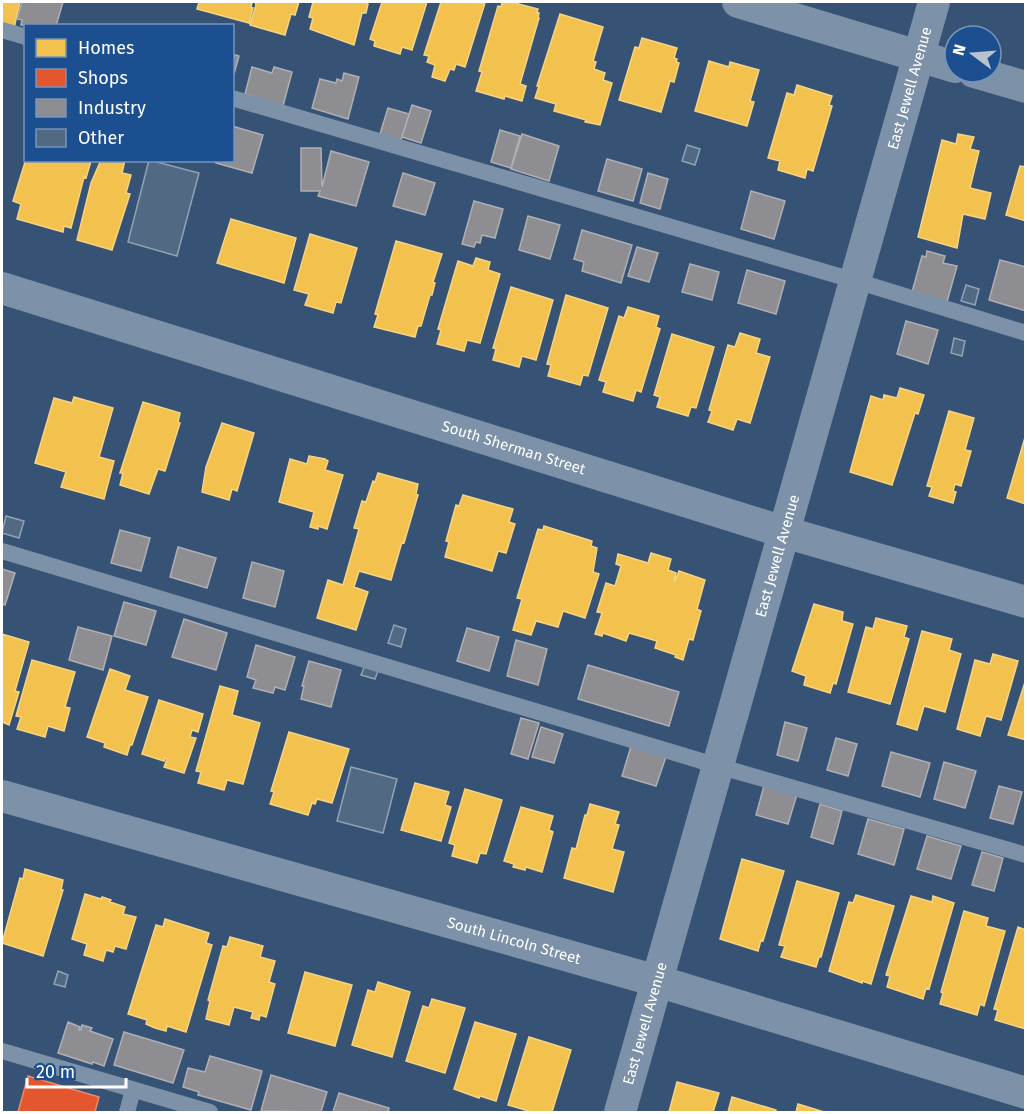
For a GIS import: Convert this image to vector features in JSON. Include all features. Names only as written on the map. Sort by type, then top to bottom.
[{"type":"street","points":[[738,2],[943,63]]},
{"type":"street","name":"East Jewell Avenue","points":[[620,1113],[934,2]]},
{"type":"street","points":[[1003,80],[1026,87]]},
{"type":"street","name":"South Sherman Street","points":[[2,288],[784,532],[1026,602]]},
{"type":"street","name":"South Lincoln Street","points":[[2,796],[657,981],[1026,1093]]},
{"type":"lane","points":[[2,30],[24,36]]},
{"type":"lane","points":[[234,99],[856,280],[1026,333]]},
{"type":"lane","points":[[2,551],[718,766],[1026,855]]},
{"type":"lane","points":[[2,1051],[210,1113]]},
{"type":"lane","points":[[127,1113],[133,1090]]},
{"type":"building: Homes","points":[[2,2],[20,2],[14,28],[2,24]]},
{"type":"building: Homes","points":[[199,2],[250,2],[253,8],[249,23],[197,9]]},
{"type":"building: Homes","points":[[255,2],[299,2],[295,15],[291,14],[285,35],[250,25]]},
{"type":"building: Homes","points":[[313,2],[364,2],[368,4],[366,13],[362,13],[354,45],[310,29],[313,18],[309,17]]},
{"type":"building: Homes","points":[[382,2],[427,2],[412,50],[402,47],[400,54],[374,46],[375,41],[370,39]]},
{"type":"building: Homes","points":[[441,2],[485,3],[465,67],[456,64],[454,70],[450,69],[445,81],[432,77],[435,65],[427,62],[429,56],[424,55]]},
{"type":"building: Homes","points":[[502,2],[538,9],[537,13],[539,13],[520,84],[526,86],[522,101],[505,96],[504,99],[476,91],[482,72],[479,71],[498,6],[501,7]]},
{"type":"building: Homes","points":[[560,14],[603,27],[593,61],[596,62],[594,69],[605,73],[603,80],[612,83],[600,125],[554,111],[556,104],[535,98]]},
{"type":"building: Homes","points":[[642,38],[677,48],[674,58],[679,63],[674,82],[670,81],[661,112],[619,100],[635,47],[639,48]]},
{"type":"building: Homes","points":[[709,61],[729,67],[730,62],[759,70],[750,101],[754,102],[747,126],[695,111]]},
{"type":"building: Homes","points":[[797,85],[832,96],[829,105],[832,106],[813,171],[807,169],[805,178],[778,170],[780,161],[768,158],[787,93],[794,95]]},
{"type":"building: Homes","points":[[958,134],[974,137],[970,149],[979,151],[970,188],[991,193],[985,219],[963,214],[957,248],[918,237],[942,140],[956,144]]},
{"type":"building: Homes","points":[[25,162],[91,162],[86,178],[84,177],[71,228],[64,226],[63,232],[17,219],[21,204],[13,201]]},
{"type":"building: Homes","points":[[100,162],[125,162],[122,173],[131,175],[126,193],[130,194],[112,250],[77,240],[91,183]]},
{"type":"building: Homes","points":[[1020,166],[1026,167],[1026,221],[1006,215]]},
{"type":"building: Homes","points":[[231,219],[296,238],[284,283],[217,263]]},
{"type":"building: Homes","points":[[310,234],[357,248],[341,303],[336,302],[333,313],[305,305],[309,294],[294,290]]},
{"type":"building: Homes","points":[[396,241],[442,254],[433,282],[435,283],[432,295],[430,295],[421,326],[418,326],[415,337],[374,327],[378,315],[375,314]]},
{"type":"building: Homes","points":[[476,258],[490,262],[488,270],[500,274],[480,343],[467,340],[464,351],[437,344],[441,330],[438,329],[458,261],[473,266]]},
{"type":"building: Homes","points":[[511,287],[553,300],[536,360],[522,356],[519,367],[493,360],[496,349],[493,348]]},
{"type":"building: Homes","points":[[566,295],[608,308],[588,376],[583,375],[580,385],[548,376],[551,365],[547,364]]},
{"type":"building: Homes","points":[[628,307],[659,316],[656,327],[660,329],[641,392],[636,390],[633,401],[603,392],[606,382],[599,380],[619,316],[624,318]]},
{"type":"building: Homes","points":[[740,333],[760,339],[756,353],[770,357],[750,423],[737,419],[733,430],[708,422],[712,411],[709,410],[728,345],[735,347]]},
{"type":"building: Homes","points":[[672,334],[714,347],[696,408],[691,407],[688,416],[657,407],[660,397],[654,395]]},
{"type":"building: Homes","points":[[900,388],[924,395],[918,414],[915,413],[892,485],[850,472],[871,396],[883,400],[884,395],[897,398]]},
{"type":"building: Homes","points":[[74,397],[113,408],[99,457],[114,461],[104,499],[61,487],[66,472],[35,463],[54,398],[72,403]]},
{"type":"building: Homes","points":[[143,402],[180,413],[178,422],[180,423],[165,471],[158,469],[149,494],[120,485],[123,473],[120,473]]},
{"type":"building: Homes","points":[[949,411],[974,418],[965,450],[971,451],[961,486],[955,484],[953,491],[956,492],[953,503],[929,496],[932,487],[927,486]]},
{"type":"building: Homes","points":[[222,423],[254,433],[237,491],[232,489],[229,500],[202,492],[206,467]]},
{"type":"building: Homes","points":[[1026,434],[1026,504],[1007,498]]},
{"type":"building: Homes","points":[[309,456],[325,459],[328,461],[325,470],[343,475],[327,529],[318,526],[318,529],[310,527],[314,512],[279,502],[290,459],[307,464]]},
{"type":"building: Homes","points":[[378,473],[418,484],[416,494],[418,495],[391,580],[359,571],[354,587],[368,592],[356,630],[317,618],[328,580],[343,585],[359,529],[354,528],[362,501],[366,502]]},
{"type":"building: Homes","points":[[463,495],[513,509],[509,522],[515,524],[506,553],[498,551],[492,571],[445,557],[449,542],[446,541],[456,505],[459,506]]},
{"type":"building: Homes","points":[[544,526],[592,541],[591,546],[597,548],[593,572],[599,574],[585,618],[563,611],[558,627],[536,621],[531,635],[513,630],[522,599],[517,598],[538,529],[543,530]]},
{"type":"building: Homes","points":[[651,553],[671,559],[668,570],[676,573],[674,581],[679,571],[705,580],[697,609],[701,611],[693,640],[689,639],[683,660],[675,657],[676,655],[655,648],[657,641],[629,633],[626,641],[603,633],[602,636],[595,634],[602,613],[597,612],[606,583],[615,586],[621,566],[616,564],[618,554],[648,563]]},
{"type":"building: Homes","points":[[814,604],[843,612],[842,621],[853,624],[836,684],[833,683],[830,693],[804,685],[806,676],[792,671]]},
{"type":"building: Homes","points":[[876,618],[907,626],[904,637],[909,639],[890,704],[848,692],[866,627],[873,629]]},
{"type":"building: Homes","points":[[922,631],[952,639],[949,650],[961,654],[945,712],[924,706],[917,730],[897,724]]},
{"type":"building: Homes","points":[[2,634],[29,642],[15,691],[19,692],[9,725],[2,722]]},
{"type":"building: Homes","points":[[993,654],[1018,661],[1001,720],[986,716],[980,736],[957,729],[975,660],[990,664]]},
{"type":"building: Homes","points":[[32,660],[75,672],[65,707],[70,708],[64,731],[48,726],[45,737],[17,729],[21,717],[16,716]]},
{"type":"building: Homes","points":[[110,669],[130,676],[125,690],[148,697],[127,755],[104,747],[105,743],[87,737]]},
{"type":"building: Homes","points":[[1026,679],[1026,740],[1008,735]]},
{"type":"building: Homes","points":[[220,686],[238,691],[232,715],[260,723],[243,784],[227,780],[224,790],[198,783],[201,772],[196,771]]},
{"type":"building: Homes","points":[[159,700],[203,714],[198,732],[192,730],[190,737],[196,738],[184,773],[164,767],[167,759],[165,758],[164,761],[142,754]]},
{"type":"building: Homes","points":[[289,732],[349,749],[332,803],[317,799],[315,804],[312,803],[308,815],[270,804],[274,792],[271,791]]},
{"type":"building: Homes","points":[[415,783],[449,792],[445,805],[451,807],[441,841],[401,830]]},
{"type":"building: Homes","points":[[465,789],[502,800],[486,854],[480,853],[477,863],[452,856],[455,845],[449,843]]},
{"type":"building: Homes","points":[[590,804],[619,812],[615,824],[619,825],[612,849],[624,852],[613,892],[564,878],[572,848],[576,849]]},
{"type":"building: Homes","points":[[521,807],[553,816],[549,830],[553,832],[542,872],[526,867],[525,870],[513,867],[514,864],[504,861]]},
{"type":"building: Homes","points":[[742,859],[784,871],[758,951],[720,939]]},
{"type":"building: Homes","points":[[25,869],[63,880],[61,890],[63,890],[43,956],[2,943],[20,878],[23,879]]},
{"type":"building: Homes","points":[[797,881],[839,893],[821,957],[816,967],[781,957],[785,946],[779,945]]},
{"type":"building: Homes","points":[[85,894],[111,900],[110,902],[125,907],[123,914],[136,917],[126,949],[115,946],[113,952],[106,950],[103,961],[84,955],[87,944],[72,939]]},
{"type":"building: Homes","points":[[856,895],[894,906],[871,984],[829,971],[849,902],[853,903]]},
{"type":"building: Homes","points":[[911,896],[932,902],[933,896],[954,903],[929,989],[926,988],[923,999],[887,987],[890,976],[886,975]]},
{"type":"building: Homes","points":[[964,911],[988,918],[986,926],[1005,931],[984,1006],[980,1004],[977,1015],[940,1004],[943,993],[941,992]]},
{"type":"building: Homes","points":[[165,919],[209,933],[206,943],[212,945],[186,1032],[167,1026],[166,1031],[155,1028],[146,1024],[147,1020],[128,1014],[156,925],[163,927]]},
{"type":"building: Homes","points":[[1018,927],[1026,930],[1026,1029],[995,1020],[998,1010],[994,1009]]},
{"type":"building: Homes","points":[[230,937],[263,946],[260,957],[275,961],[269,982],[275,984],[266,1017],[260,1015],[259,1020],[251,1018],[253,1012],[234,1007],[229,1025],[206,1019],[210,1001],[208,1000],[223,946],[227,947]]},
{"type":"building: Homes","points":[[305,972],[352,985],[335,1046],[288,1033]]},
{"type":"building: Homes","points":[[378,982],[410,992],[392,1057],[352,1045],[368,990],[375,992]]},
{"type":"building: Homes","points":[[432,999],[465,1008],[445,1073],[406,1061],[423,1006],[429,1008]]},
{"type":"building: Homes","points":[[475,1022],[516,1034],[496,1101],[454,1089]]},
{"type":"building: Homes","points":[[529,1037],[571,1050],[552,1112],[532,1112],[508,1105]]},
{"type":"building: Homes","points":[[677,1082],[719,1093],[713,1112],[669,1112]]},
{"type":"building: Homes","points":[[732,1097],[776,1110],[776,1112],[728,1112]]},
{"type":"building: Homes","points":[[798,1104],[824,1112],[796,1112]]},
{"type":"building: Shops","points":[[28,1076],[99,1097],[95,1112],[18,1112]]},
{"type":"building: Industry","points":[[22,2],[63,2],[57,24],[21,25],[22,20],[17,19]]},
{"type":"building: Industry","points":[[234,55],[239,56],[234,74]]},
{"type":"building: Industry","points":[[252,67],[272,73],[274,67],[292,72],[283,106],[245,94]]},
{"type":"building: Industry","points":[[344,73],[359,77],[348,119],[312,108],[320,79],[336,83],[337,79],[342,81]]},
{"type":"building: Industry","points":[[412,105],[431,111],[421,143],[402,137]]},
{"type":"building: Industry","points":[[388,108],[409,114],[400,143],[379,137]]},
{"type":"building: Industry","points":[[234,127],[263,135],[252,173],[216,163],[234,162]]},
{"type":"building: Industry","points":[[500,130],[520,136],[511,168],[491,162]]},
{"type":"building: Industry","points":[[522,134],[559,146],[549,181],[511,169]]},
{"type":"building: Industry","points":[[301,148],[321,148],[322,187],[331,151],[369,162],[356,206],[318,196],[320,191],[301,191]]},
{"type":"building: Industry","points":[[607,159],[642,169],[633,201],[598,191]]},
{"type":"building: Industry","points":[[403,173],[435,183],[425,215],[393,206]]},
{"type":"building: Industry","points":[[648,173],[668,179],[660,209],[640,203]]},
{"type":"building: Industry","points":[[751,191],[785,201],[774,239],[741,229]]},
{"type":"building: Industry","points":[[474,201],[503,209],[495,238],[482,235],[480,243],[476,242],[474,247],[462,244]]},
{"type":"building: Industry","points":[[528,216],[560,225],[550,259],[519,250]]},
{"type":"building: Industry","points":[[582,230],[632,245],[621,283],[582,271],[584,262],[574,259]]},
{"type":"building: Industry","points":[[637,247],[658,253],[649,282],[628,276]]},
{"type":"building: Industry","points":[[927,251],[945,256],[943,263],[957,266],[947,302],[912,292],[922,256],[926,257]]},
{"type":"building: Industry","points":[[1000,260],[1026,267],[1026,311],[989,300]]},
{"type":"building: Industry","points":[[690,264],[719,272],[712,300],[682,292]]},
{"type":"building: Industry","points":[[747,270],[785,281],[776,314],[738,303]]},
{"type":"building: Industry","points":[[906,321],[938,330],[928,364],[897,354]]},
{"type":"building: Industry","points":[[120,530],[150,538],[141,571],[111,563]]},
{"type":"building: Industry","points":[[178,547],[216,558],[207,588],[170,577]]},
{"type":"building: Industry","points":[[252,562],[284,571],[275,607],[243,598]]},
{"type":"building: Industry","points":[[2,569],[15,573],[5,605],[2,604]]},
{"type":"building: Industry","points":[[124,602],[156,611],[146,645],[114,636]]},
{"type":"building: Industry","points":[[184,619],[227,633],[216,670],[172,657]]},
{"type":"building: Industry","points":[[78,627],[112,636],[103,670],[69,660]]},
{"type":"building: Industry","points":[[467,628],[499,637],[489,671],[457,661]]},
{"type":"building: Industry","points":[[516,640],[547,649],[538,685],[507,676]]},
{"type":"building: Industry","points":[[256,645],[295,657],[285,690],[275,687],[273,693],[253,688],[256,680],[247,677]]},
{"type":"building: Industry","points":[[309,661],[341,670],[331,707],[301,699]]},
{"type":"building: Industry","points":[[588,665],[679,692],[669,726],[578,699]]},
{"type":"building: Industry","points":[[521,718],[539,723],[528,759],[511,754]]},
{"type":"building: Industry","points":[[785,722],[807,728],[798,761],[777,755]]},
{"type":"building: Industry","points":[[541,727],[563,734],[554,763],[532,757]]},
{"type":"building: Industry","points":[[836,738],[857,744],[848,776],[827,770]]},
{"type":"building: Industry","points":[[632,743],[667,754],[656,786],[622,776]]},
{"type":"building: Industry","points":[[891,752],[930,763],[920,797],[882,786]]},
{"type":"building: Industry","points":[[944,762],[976,771],[965,808],[934,799]]},
{"type":"building: Industry","points":[[765,782],[798,791],[788,824],[756,815]]},
{"type":"building: Industry","points":[[999,786],[1022,792],[1013,824],[990,818]]},
{"type":"building: Industry","points":[[820,804],[842,811],[833,844],[811,837]]},
{"type":"building: Industry","points":[[868,819],[904,829],[894,865],[858,854]]},
{"type":"building: Industry","points":[[927,836],[961,846],[951,879],[917,869]]},
{"type":"building: Industry","points":[[982,852],[1003,858],[994,891],[972,885]]},
{"type":"building: Industry","points":[[68,1022],[80,1027],[79,1030],[82,1025],[92,1028],[90,1031],[113,1039],[104,1066],[58,1053]]},
{"type":"building: Industry","points":[[124,1032],[184,1050],[173,1083],[114,1065]]},
{"type":"building: Industry","points":[[210,1056],[262,1071],[251,1110],[198,1095],[199,1092],[183,1087],[188,1068],[205,1072]]},
{"type":"building: Industry","points":[[271,1075],[327,1092],[321,1112],[261,1111]]},
{"type":"building: Industry","points":[[339,1093],[389,1108],[388,1112],[333,1112]]},
{"type":"building: Other","points":[[687,145],[700,149],[695,165],[682,161]]},
{"type":"building: Other","points":[[148,162],[199,173],[177,256],[128,242]]},
{"type":"building: Other","points":[[966,285],[979,289],[975,305],[961,301]]},
{"type":"building: Other","points":[[954,338],[965,341],[962,356],[951,353]]},
{"type":"building: Other","points":[[6,516],[24,521],[19,538],[2,533]]},
{"type":"building: Other","points":[[394,625],[406,629],[401,647],[388,643]]},
{"type":"building: Other","points":[[365,665],[379,668],[375,679],[361,675]]},
{"type":"building: Other","points":[[351,767],[397,779],[383,833],[337,821]]},
{"type":"building: Other","points":[[58,971],[68,975],[65,987],[54,984]]}]
